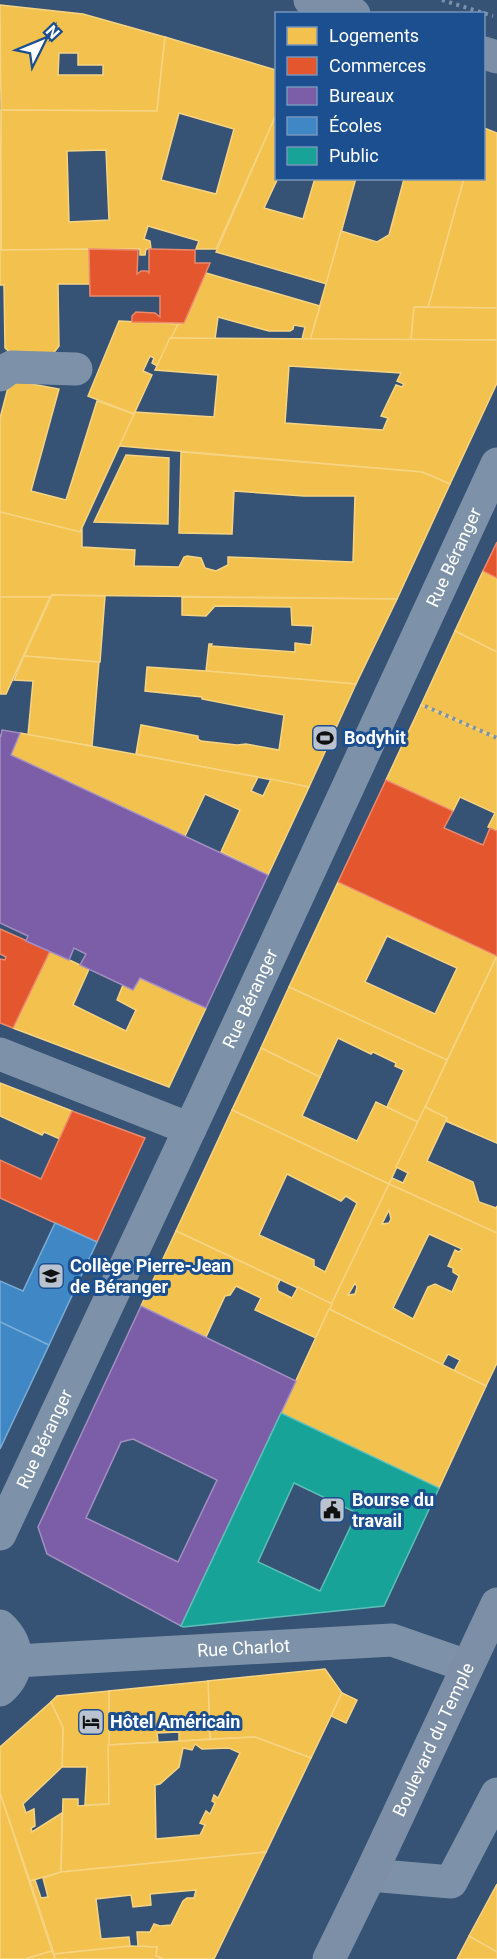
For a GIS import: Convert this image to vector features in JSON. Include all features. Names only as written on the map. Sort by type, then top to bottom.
[{"type":"main road","points":[[310,0],[348,12]]},
{"type":"main road","name":"Boulevard du Temple","points":[[329,1959],[497,1604]]},
{"type":"street","points":[[0,375],[11,367],[76,369]]},
{"type":"street","name":"Rue Béranger","points":[[0,1534],[497,464]]},
{"type":"street","points":[[0,1054],[190,1129]]},
{"type":"street","points":[[0,1626],[15,1648],[16,1661],[10,1678],[0,1690]]},
{"type":"street","name":"Rue Charlot","points":[[16,1661],[393,1640],[467,1666]]},
{"type":"street","points":[[370,1875],[451,1881],[497,1794]]},
{"type":"path","points":[[442,0],[481,12]]},
{"type":"path","points":[[421,705],[497,738]]},
{"type":"building: Logements","points":[[0,5],[83,14],[165,37],[157,111],[1,110]],"holes":[[[59,53],[78,53],[78,65],[103,65],[103,75],[58,75]]]},
{"type":"building: Logements","points":[[165,37],[275,70],[275,117],[216,249],[196,249],[199,241],[148,226],[144,239],[150,241],[151,249],[146,249],[145,255],[140,255],[140,249],[1,250],[1,110],[157,111]],"holes":[[[179,113],[234,129],[216,194],[161,180]],[[106,150],[109,220],[69,222],[67,151]]]},
{"type":"building: Logements","points":[[0,110],[1,250],[0,250]]},
{"type":"building: Logements","points":[[275,117],[275,180],[277,180],[264,208],[303,219],[314,180],[355,180],[327,284],[216,252]]},
{"type":"building: Logements","points":[[485,128],[497,133],[497,308],[428,307],[463,180],[485,180]]},
{"type":"building: Logements","points":[[404,180],[463,180],[428,307],[414,307],[411,340],[310,340],[341,231],[377,242],[389,235]]},
{"type":"building: Logements","points":[[89,249],[90,284],[58,284],[59,346],[52,355],[14,356],[5,348],[4,285],[0,285],[0,250]]},
{"type":"building: Logements","points":[[206,273],[320,306],[310,340],[302,339],[305,327],[294,325],[290,331],[269,331],[218,317],[215,339],[170,338],[178,324],[184,323]]},
{"type":"building: Logements","points":[[414,307],[497,308],[497,340],[411,340]]},
{"type":"building: Logements","points":[[119,321],[178,324],[157,366],[152,363],[154,358],[150,356],[143,371],[152,375],[134,414],[88,396]]},
{"type":"building: Logements","points":[[170,338],[497,340],[497,383],[450,484],[422,472],[120,446],[135,412],[214,417],[218,375],[155,370]],"holes":[[[289,366],[401,373],[397,381],[404,384],[402,387],[396,385],[381,416],[388,418],[383,430],[285,423]]]},
{"type":"building: Logements","points":[[10,380],[59,389],[31,491],[66,500],[97,401],[134,414],[80,532],[0,512],[0,418]]},
{"type":"building: Logements","points":[[181,452],[422,472],[450,484],[397,599],[52,595],[50,597],[0,597],[0,512],[80,532],[82,530],[82,547],[135,550],[134,566],[179,567],[184,557],[187,556],[201,558],[205,568],[216,571],[228,565],[228,557],[353,562],[355,496],[304,496],[234,491],[232,534],[179,533]]},
{"type":"building: Logements","points":[[126,455],[169,458],[168,524],[94,522]]},
{"type":"building: Logements","points":[[483,571],[497,578],[497,652],[455,631]]},
{"type":"building: Logements","points":[[52,595],[105,596],[100,662],[24,656]]},
{"type":"building: Logements","points":[[0,597],[50,597],[6,694],[0,694]]},
{"type":"building: Logements","points":[[182,597],[397,599],[356,684],[206,671],[209,644],[212,644],[211,646],[295,652],[295,643],[311,645],[313,626],[292,625],[291,607],[215,606],[206,616],[182,615]]},
{"type":"building: Logements","points":[[455,631],[497,652],[497,738],[421,705]]},
{"type":"building: Logements","points":[[24,656],[99,662],[92,746],[28,735],[33,681],[14,680]]},
{"type":"building: Logements","points":[[147,667],[356,684],[309,787],[136,754],[141,725],[198,736],[201,741],[246,744],[279,750],[284,715],[202,699],[202,697],[145,691]]},
{"type":"building: Logements","points":[[421,705],[497,738],[497,831],[488,827],[495,813],[460,797],[453,811],[386,780]]},
{"type":"building: Logements","points":[[20,733],[258,777],[251,791],[263,796],[271,779],[309,787],[268,875],[221,852],[240,810],[205,794],[185,836],[11,755]]},
{"type":"building: Logements","points":[[338,882],[497,956],[447,1060],[289,987]],"holes":[[[387,936],[457,968],[435,1014],[365,982]]]},
{"type":"building: Logements","points":[[50,951],[89,969],[73,1005],[126,1031],[136,1010],[117,1000],[123,985],[133,990],[140,978],[206,1008],[169,1087],[13,1028]]},
{"type":"building: Logements","points":[[497,956],[497,1029],[492,1040],[497,1043],[497,1143],[446,1121],[447,1118],[425,1107]]},
{"type":"building: Logements","points":[[497,956],[497,1143],[446,1121],[447,1118],[425,1107]]},
{"type":"building: Logements","points":[[289,987],[447,1060],[418,1122],[387,1107],[404,1070],[395,1066],[396,1063],[373,1052],[371,1054],[338,1038],[320,1077],[261,1048]]},
{"type":"building: Logements","points":[[261,1048],[320,1077],[302,1116],[357,1141],[376,1102],[418,1122],[389,1184],[232,1110]]},
{"type":"building: Logements","points":[[0,1083],[72,1111],[60,1139],[44,1132],[42,1135],[0,1116]]},
{"type":"building: Logements","points":[[425,1107],[447,1118],[427,1161],[473,1182],[479,1202],[496,1208],[497,1206],[497,1233],[389,1184],[392,1178],[403,1183],[408,1173],[396,1167]]},
{"type":"building: Logements","points":[[232,1110],[389,1184],[332,1304],[176,1231]],"holes":[[[287,1174],[341,1201],[346,1196],[357,1203],[325,1272],[314,1266],[314,1260],[259,1235]]]},
{"type":"building: Logements","points":[[389,1184],[497,1233],[497,1363],[486,1386],[454,1371],[460,1360],[448,1354],[442,1365],[329,1309]],"holes":[[[389,1210],[391,1219],[389,1223],[382,1224]],[[429,1234],[462,1249],[459,1252],[455,1250],[448,1266],[453,1268],[453,1272],[459,1276],[452,1292],[435,1284],[428,1287],[413,1319],[393,1308]],[[355,1283],[357,1287],[355,1294],[348,1295]]]},
{"type":"building: Logements","points":[[176,1231],[280,1280],[277,1286],[278,1291],[292,1298],[298,1287],[332,1304],[316,1338],[255,1310],[261,1298],[236,1286],[230,1295],[225,1296],[206,1337],[141,1306]]},
{"type":"building: Logements","points":[[329,1309],[486,1386],[439,1488],[281,1413]]},
{"type":"building: Logements","points":[[325,1669],[342,1693],[311,1758],[255,1737],[210,1739],[208,1681]]},
{"type":"building: Logements","points":[[208,1681],[210,1739],[179,1741],[179,1732],[157,1733],[158,1742],[108,1745],[109,1691]]},
{"type":"building: Logements","points":[[109,1691],[109,1804],[85,1805],[87,1767],[62,1767],[63,1728],[51,1702],[57,1696]]},
{"type":"building: Logements","points":[[342,1693],[357,1700],[346,1723],[331,1716]]},
{"type":"building: Logements","points":[[51,1702],[63,1728],[62,1767],[23,1804],[26,1813],[34,1809],[35,1826],[31,1828],[32,1832],[62,1813],[61,1872],[30,1881],[0,1793],[0,1747]]},
{"type":"building: Logements","points":[[255,1737],[311,1758],[266,1852],[61,1872],[63,1799],[78,1799],[78,1806],[109,1804],[108,1745]],"holes":[[[195,1744],[202,1749],[229,1748],[240,1753],[218,1798],[214,1795],[212,1801],[215,1803],[210,1814],[206,1811],[200,1823],[205,1825],[200,1835],[156,1839],[155,1785],[160,1784],[179,1767],[183,1748],[192,1750]]]},
{"type":"building: Logements","points":[[0,1793],[52,1951],[25,1959],[0,1959]]},
{"type":"building: Logements","points":[[266,1852],[214,1959],[164,1959],[156,1956],[157,1947],[138,1946],[137,1932],[150,1932],[154,1924],[171,1925],[183,1901],[187,1898],[194,1898],[196,1890],[150,1894],[151,1905],[133,1907],[131,1895],[96,1899],[101,1939],[129,1937],[130,1946],[54,1954],[30,1881],[35,1880],[41,1898],[48,1897],[43,1878],[61,1872]]},
{"type":"building: Logements","points":[[497,1884],[497,1952],[469,1936]]},
{"type":"building: Logements","points":[[469,1936],[497,1952],[497,1959],[457,1959]]},
{"type":"building: Logements","points":[[130,1946],[157,1947],[156,1956],[164,1959],[55,1959],[54,1954]]},
{"type":"building: Logements","points":[[52,1951],[55,1959],[25,1959]]},
{"type":"building: Commerces","points":[[89,249],[138,250],[137,274],[141,271],[149,273],[149,249],[195,250],[195,263],[210,263],[184,323],[132,322],[132,316],[136,312],[155,313],[160,317],[160,296],[90,296]]},
{"type":"building: Commerces","points":[[497,542],[497,578],[483,571]]},
{"type":"building: Commerces","points":[[386,780],[453,811],[444,828],[483,845],[490,828],[497,831],[497,956],[338,882]]},
{"type":"building: Commerces","points":[[0,929],[50,951],[13,1028],[0,1023],[0,959],[5,960],[6,957],[0,954]]},
{"type":"building: Commerces","points":[[72,1111],[145,1138],[97,1242],[0,1198],[0,1160],[41,1179]]},
{"type":"building: Bureaux","points":[[2,730],[20,733],[11,755],[268,875],[206,1008],[140,978],[133,990],[80,965],[86,954],[74,948],[69,960],[26,941],[28,936],[0,923],[0,735]]},
{"type":"building: Bureaux","points":[[141,1306],[296,1381],[181,1626],[47,1554],[38,1527]],"holes":[[[133,1439],[217,1480],[178,1562],[86,1518],[121,1442]]]},
{"type":"building: Écoles","points":[[55,1223],[97,1242],[49,1345],[0,1322],[0,1281],[23,1291]]},
{"type":"building: Écoles","points":[[0,1322],[49,1345],[0,1449]]},
{"type":"building: Public","points":[[281,1413],[439,1488],[384,1606],[181,1626]],"holes":[[[294,1483],[357,1513],[320,1591],[258,1562]]]},
{"type":"place","name":"Bodyhit","points":[[325,738]]},
{"type":"place","name":"Collège Pierre-Jean de Béranger","points":[[51,1276]]},
{"type":"place","name":"Bourse du travail","points":[[332,1510]]},
{"type":"place","name":"Hôtel Américain","points":[[91,1722]]}]
